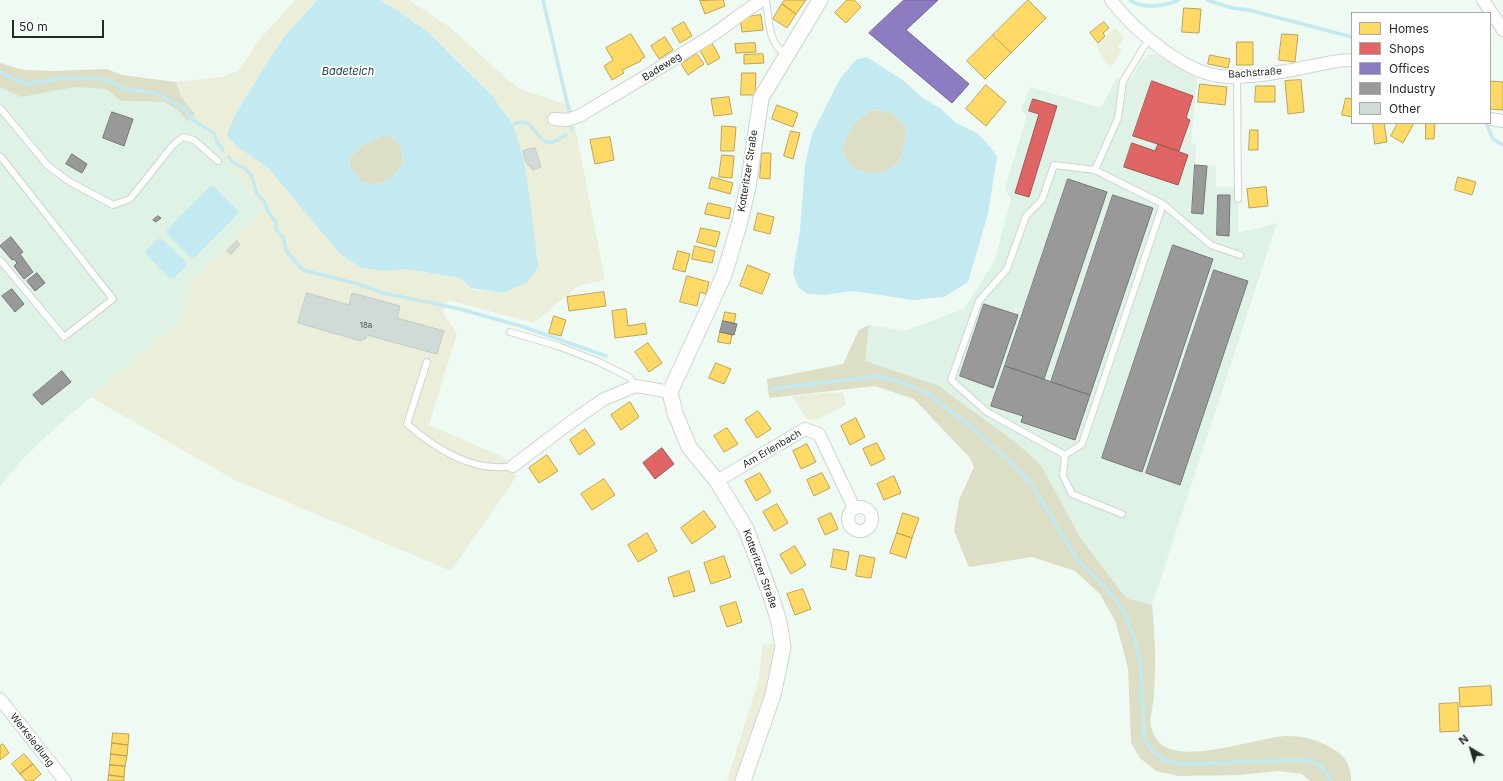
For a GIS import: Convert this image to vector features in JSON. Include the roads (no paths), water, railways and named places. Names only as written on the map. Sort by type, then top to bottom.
[{"type":"street","name":"Badeweg","points":[[554,119],[566,120],[579,116],[658,70],[710,37],[744,11],[765,0]]},
{"type":"street","name":"Kotteritzer Straße","points":[[744,781],[773,695],[783,647],[779,622],[746,529],[717,481],[689,447],[675,413],[670,392],[724,275],[739,225],[748,187],[761,98],[820,0]]},
{"type":"street","name":"Bachstraße","points":[[1111,0],[1148,40],[1202,72],[1219,76],[1237,76],[1292,70],[1351,60]]},
{"type":"street","points":[[1483,0],[1503,30]]},
{"type":"street","points":[[1491,119],[1503,121]]},
{"type":"street","points":[[513,466],[604,399],[636,386],[670,392]]},
{"type":"street","name":"Am Erlenbach","points":[[717,481],[805,429],[819,434],[854,508]]},
{"type":"street","name":"Werksiedlung","points":[[0,699],[65,781]]},
{"type":"lane","points":[[765,0],[772,40],[779,51],[786,55]]},
{"type":"lane","points":[[1095,170],[1118,118],[1123,81],[1148,40]]},
{"type":"lane","points":[[1237,76],[1238,199]]},
{"type":"lane","points":[[0,108],[48,166],[70,182],[113,204],[130,199],[173,145],[183,137],[194,140],[218,161]]},
{"type":"lane","points":[[0,157],[113,299],[64,337],[0,260]]},
{"type":"lane","points":[[1066,455],[987,412],[951,380],[979,301],[1007,269],[1026,216],[1042,200],[1054,165],[1095,170],[1163,204],[1211,245],[1240,256]]},
{"type":"lane","points":[[1122,514],[1072,494],[1063,476],[1066,455],[1082,444],[1163,204]]},
{"type":"lane","points":[[510,332],[558,346],[599,362],[629,377],[636,386]]},
{"type":"lane","points":[[426,362],[407,424],[432,445],[458,458],[486,467],[499,469],[513,466]]},
{"type":"water","name":"Badeteich","points":[[317,0],[379,0],[397,10],[429,33],[494,97],[511,122],[518,138],[523,156],[539,266],[528,282],[503,293],[471,288],[460,278],[406,269],[386,271],[361,268],[339,253],[269,169],[228,138],[227,134],[235,115],[284,37]],"holes":[[[381,136],[390,136],[401,146],[403,163],[395,174],[386,181],[376,184],[363,183],[350,167],[349,158],[361,146]]]},
{"type":"water","points":[[867,57],[904,81],[924,99],[940,108],[956,123],[977,133],[997,157],[988,214],[968,282],[944,297],[913,300],[853,291],[824,295],[808,294],[798,287],[793,273],[800,230],[805,165],[812,134],[841,77],[857,59]],"holes":[[[871,110],[890,112],[906,127],[904,149],[899,161],[895,166],[883,172],[868,173],[854,168],[848,163],[842,150],[852,127],[860,118]]]},
{"type":"water","points":[[210,186],[214,187],[237,210],[238,214],[195,257],[190,257],[167,234],[167,230]]},
{"type":"water","points":[[158,239],[162,239],[186,262],[186,266],[174,278],[169,278],[146,254],[146,250]]},
{"type":"waterway","points":[[543,0],[569,111]]},
{"type":"waterway","points":[[1130,0],[1148,6],[1167,4],[1179,0]]},
{"type":"waterway","points":[[1207,0],[1232,8],[1249,10],[1351,37]]},
{"type":"waterway","points":[[0,72],[26,84],[62,78],[99,79],[110,81],[124,89],[156,93],[184,108],[191,119],[214,133],[217,142],[223,150]]},
{"type":"waterway","points":[[512,125],[519,122],[528,123],[546,142],[554,142],[566,135]]},
{"type":"waterway","points":[[1486,124],[1493,139],[1503,145]]},
{"type":"waterway","points":[[571,127],[572,131]]},
{"type":"waterway","points":[[229,157],[234,163],[245,169],[250,174],[257,194],[264,201],[267,210],[276,222],[276,229],[284,239],[286,251],[303,270],[358,284],[383,293],[456,308],[524,327],[606,356]]},
{"type":"waterway","points":[[772,389],[878,376],[899,381],[927,393],[969,425],[1012,464],[1033,486],[1076,558],[1108,590],[1123,611],[1135,639],[1141,667],[1144,739],[1154,753],[1167,761],[1183,764],[1306,760],[1321,766],[1332,781]]}]
